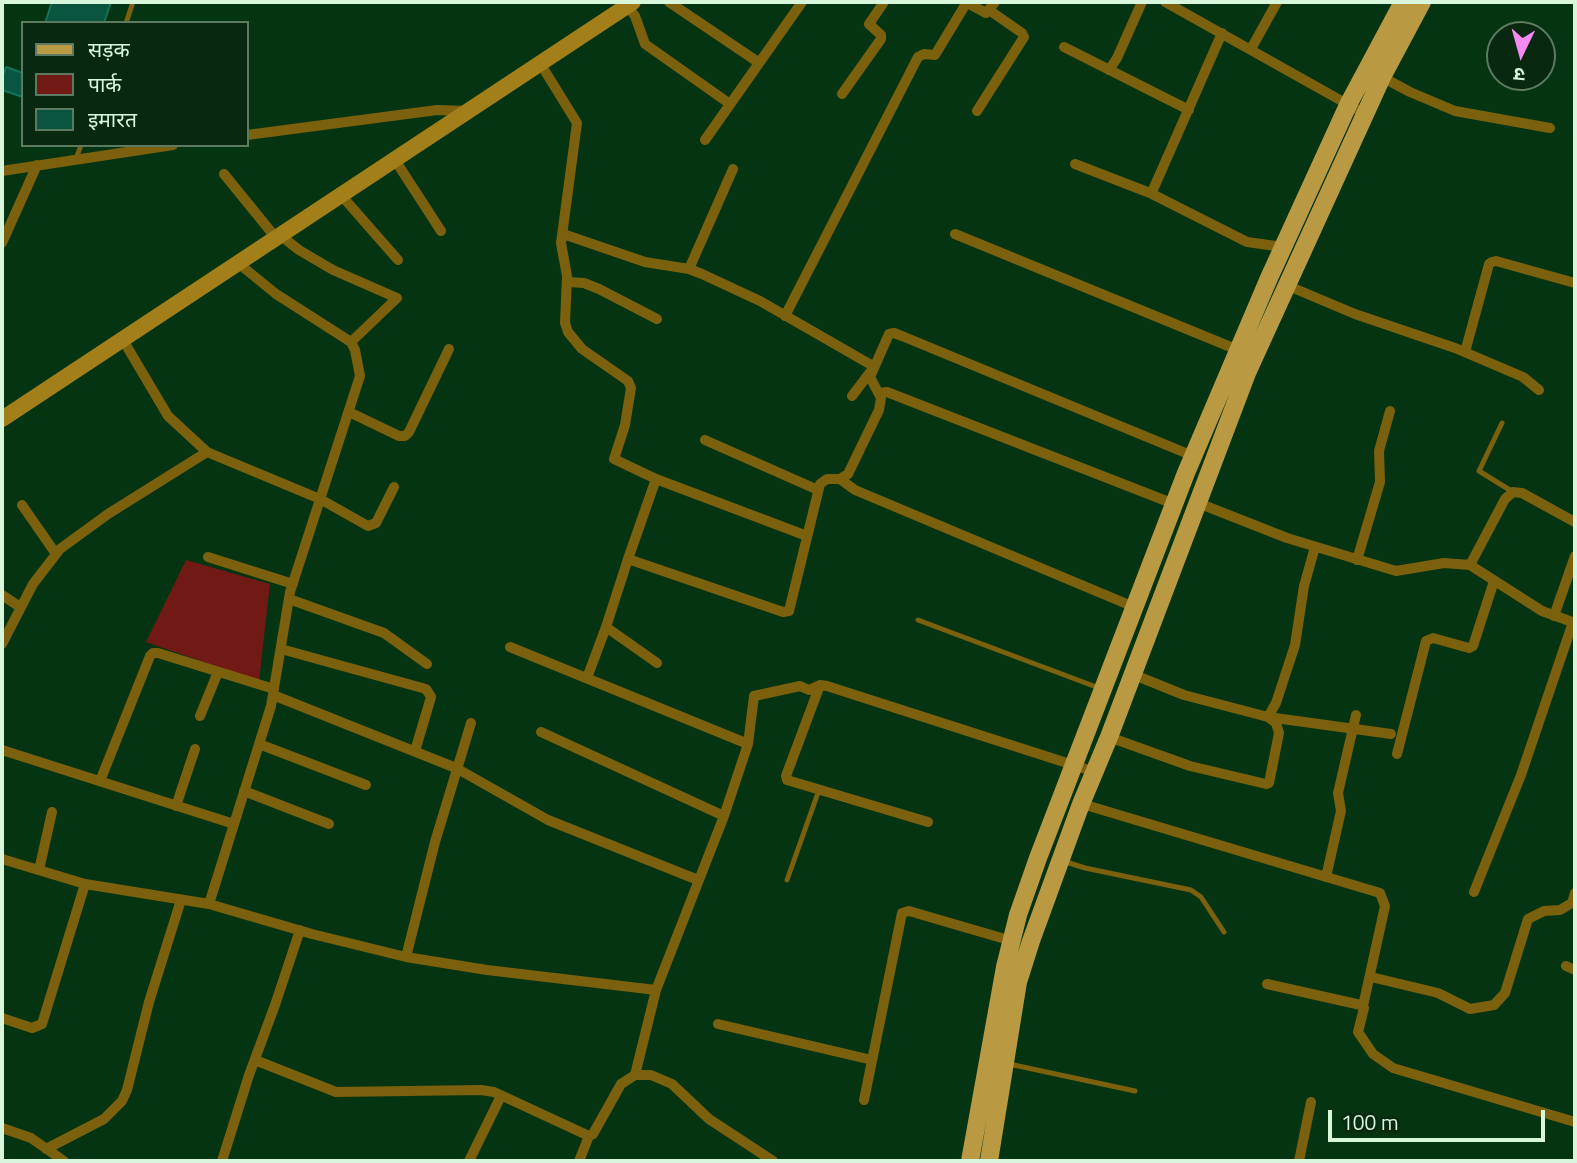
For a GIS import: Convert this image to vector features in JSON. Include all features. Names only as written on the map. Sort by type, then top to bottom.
[{"type":"main road","points":[[970,1161],[992,1032],[1012,941],[1038,858],[1174,504],[1238,350],[1349,103],[1403,2]]},
{"type":"main road","points":[[995,1160],[1018,982],[1031,941],[1247,373],[1382,77],[1422,2]]},
{"type":"main road","points":[[2,419],[630,4]]},
{"type":"street","points":[[669,2],[758,62]]},
{"type":"street","points":[[705,140],[802,2]]},
{"type":"street","points":[[842,94],[881,39],[881,35],[869,24],[884,2]]},
{"type":"street","points":[[785,316],[918,57],[924,54],[935,55],[966,2],[982,12],[992,6],[1024,37],[977,111]]},
{"type":"street","points":[[1109,70],[1142,2]]},
{"type":"street","points":[[1165,2],[1365,114]]},
{"type":"street","points":[[1251,50],[1277,2]]},
{"type":"street","points":[[630,4],[645,44],[730,104]]},
{"type":"street","points":[[1150,193],[1222,33]]},
{"type":"street","points":[[1064,47],[1189,110]]},
{"type":"street","points":[[540,63],[577,123],[562,250],[568,282],[564,314],[568,332],[589,356],[628,381],[631,388],[625,425],[614,460],[807,537]]},
{"type":"street","points":[[1382,77],[1455,111],[1550,128]]},
{"type":"street","points":[[248,135],[437,110],[468,111]]},
{"type":"street","points":[[2,171],[159,147]]},
{"type":"street","points":[[395,159],[441,231]]},
{"type":"street","points":[[1075,164],[1150,193],[1247,242],[1283,247]]},
{"type":"street","points":[[2,243],[37,165]]},
{"type":"street","points":[[689,269],[733,169]]},
{"type":"street","points":[[224,174],[278,237],[323,265],[397,298],[351,342]]},
{"type":"street","points":[[341,195],[398,260]]},
{"type":"street","points":[[563,234],[645,262],[689,269],[760,301],[872,369]]},
{"type":"street","points":[[955,234],[1238,350]]},
{"type":"street","points":[[1465,352],[1489,264],[1492,262],[1575,284]]},
{"type":"street","points":[[209,904],[273,692],[293,584],[359,376],[351,342],[276,294],[238,263]]},
{"type":"street","points":[[568,282],[584,283],[599,289],[657,319]]},
{"type":"street","points":[[1286,285],[1355,314],[1465,352],[1522,377],[1539,390]]},
{"type":"street","points":[[852,396],[872,369],[888,334],[894,333],[1193,456]]},
{"type":"street","points":[[123,340],[168,416],[207,452],[320,499],[368,526],[373,526],[394,487]]},
{"type":"street","points":[[349,412],[399,436],[405,436],[449,349]]},
{"type":"street","points":[[628,559],[786,612],[790,608],[820,484],[827,479],[840,479],[848,474],[879,410],[881,398],[871,382],[872,369]]},
{"type":"street","points":[[879,393],[887,392],[1174,504]]},
{"type":"street","points":[[1357,560],[1380,482],[1379,451],[1390,411]]},
{"type":"street","points":[[705,440],[818,490]]},
{"type":"street","points":[[2,644],[33,584],[56,554],[108,513],[207,452]]},
{"type":"street","points":[[587,678],[656,479]]},
{"type":"street","points":[[840,479],[855,490],[1134,607]]},
{"type":"street","points":[[1470,565],[1505,499],[1513,492],[1522,493],[1575,522]]},
{"type":"street","points":[[1198,503],[1315,547],[1396,571],[1444,563],[1470,565],[1542,611],[1574,622],[1521,775],[1474,892]]},
{"type":"street","points":[[22,505],[56,554]]},
{"type":"street","points":[[1268,717],[1276,703],[1295,645],[1304,586],[1315,547]]},
{"type":"street","points":[[1555,616],[1573,571],[1575,556]]},
{"type":"street","points":[[208,557],[293,584]]},
{"type":"street","points":[[1397,754],[1426,641],[1433,638],[1469,648],[1473,646],[1494,581]]},
{"type":"street","points":[[2,595],[20,607]]},
{"type":"street","points":[[289,599],[384,633],[427,664]]},
{"type":"street","points":[[606,627],[657,663]]},
{"type":"street","points":[[510,647],[748,744]]},
{"type":"street","points":[[281,649],[426,689],[431,697],[415,751]]},
{"type":"street","points":[[100,781],[150,656],[158,653],[273,692],[456,768],[548,820],[698,880]]},
{"type":"street","points":[[200,716],[218,672]]},
{"type":"street","points":[[1132,674],[1184,695],[1268,717],[1391,734]]},
{"type":"street","points":[[820,685],[786,778],[928,822]]},
{"type":"street","points":[[635,1075],[636,1061],[656,990],[748,744],[754,696],[800,686],[809,690],[827,685],[1095,772]]},
{"type":"street","points":[[1326,877],[1341,811],[1338,793],[1356,715]]},
{"type":"street","points":[[1109,737],[1190,766],[1266,785],[1269,783],[1279,733],[1276,723],[1268,717]]},
{"type":"street","points":[[406,957],[435,842],[471,723]]},
{"type":"street","points":[[541,732],[723,816]]},
{"type":"street","points":[[259,744],[366,785]]},
{"type":"street","points":[[2,750],[234,824]]},
{"type":"street","points":[[176,806],[195,750]]},
{"type":"street","points":[[244,791],[329,824]]},
{"type":"street","points":[[1062,799],[1380,893],[1385,906],[1358,1032],[1373,1054],[1393,1068],[1575,1122]]},
{"type":"street","points":[[39,870],[52,812]]},
{"type":"street","points":[[2,859],[85,884],[209,904],[406,957],[487,970],[656,990]]},
{"type":"street","points":[[2,1018],[32,1028],[42,1024],[85,884]]},
{"type":"street","points":[[1371,977],[1438,993],[1471,1009],[1494,1005],[1505,993],[1528,919],[1544,911],[1560,910],[1572,903],[1575,893]]},
{"type":"street","points":[[46,1149],[104,1119],[122,1101],[181,900]]},
{"type":"street","points":[[864,1100],[902,913],[909,911],[1012,941]]},
{"type":"street","points":[[222,1161],[300,930]]},
{"type":"street","points":[[1267,984],[1363,1006]]},
{"type":"street","points":[[718,1024],[872,1060]]},
{"type":"street","points":[[255,1060],[336,1092],[481,1090],[501,1096],[589,1136]]},
{"type":"street","points":[[579,1161],[589,1136],[593,1134],[621,1084],[635,1075],[651,1075],[672,1084],[709,1119],[773,1161]]},
{"type":"street","points":[[469,1161],[501,1096]]},
{"type":"street","points":[[1299,1161],[1311,1102]]},
{"type":"street","points":[[2,1128],[31,1138],[64,1161]]},
{"type":"lane","points":[[127,21],[132,2]]},
{"type":"lane","points":[[76,159],[79,147]]},
{"type":"lane","points":[[1502,423],[1479,471],[1513,492]]},
{"type":"lane","points":[[918,620],[1102,689]]},
{"type":"lane","points":[[787,880],[819,790]]},
{"type":"lane","points":[[1062,860],[1097,871],[1191,890],[1201,897],[1224,932]]},
{"type":"lane","points":[[1006,1063],[1135,1091]]},
{"type":"green space","points":[[186,560],[270,584],[259,681],[146,642]]},
{"type":"building","points":[[52,2],[111,2],[105,21],[46,21]]},
{"type":"building","points":[[6,67],[21,72],[21,96],[2,90]]}]
